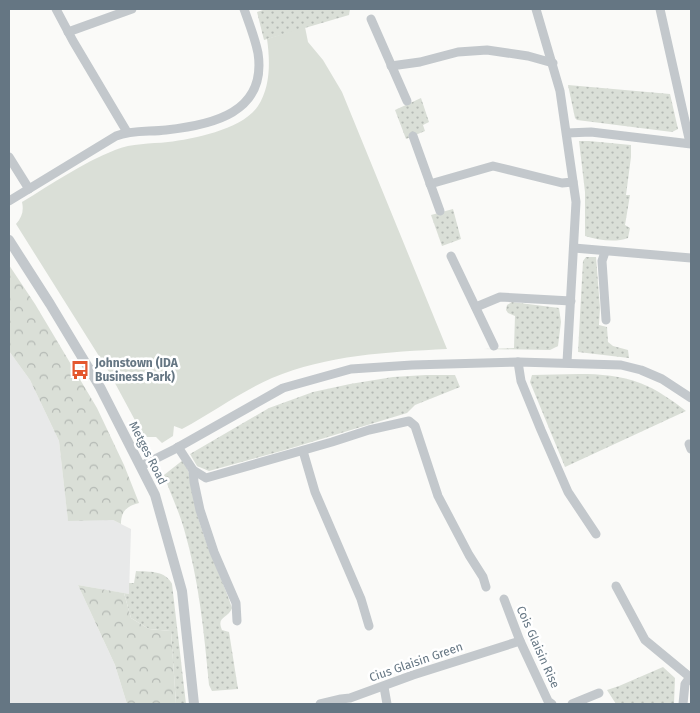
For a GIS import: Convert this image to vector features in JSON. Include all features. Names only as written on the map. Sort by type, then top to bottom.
[{"type":"street","points":[[56,9],[127,132]]},
{"type":"street","points":[[68,32],[132,9]]},
{"type":"street","points":[[9,201],[106,142],[127,132],[164,130],[209,124],[232,113],[249,98],[258,78],[258,54],[244,9]]},
{"type":"street","points":[[536,9],[560,91],[576,202],[567,362]]},
{"type":"street","points":[[567,133],[591,132],[690,143],[660,9]]},
{"type":"street","points":[[371,19],[407,101]]},
{"type":"street","points":[[392,66],[420,62],[458,52],[486,50],[528,56],[553,63]]},
{"type":"street","points":[[413,136],[440,211]]},
{"type":"street","points":[[9,157],[29,189]]},
{"type":"street","points":[[430,184],[493,166],[562,183],[573,182]]},
{"type":"street","name":"Metges Road","points":[[9,240],[100,387],[155,495],[182,590],[194,704]]},
{"type":"street","points":[[574,248],[691,258]]},
{"type":"street","points":[[605,252],[602,260],[606,320]]},
{"type":"street","points":[[451,256],[494,346]]},
{"type":"street","points":[[476,307],[500,297],[571,302]]},
{"type":"street","points":[[141,466],[283,388],[351,369],[518,362],[621,365],[641,370],[662,379],[691,398]]},
{"type":"street","points":[[518,362],[521,380],[568,492],[596,534]]},
{"type":"street","points":[[178,447],[193,470],[206,478],[303,451],[369,430],[409,421],[415,426],[438,496],[469,555],[483,577],[486,587]]},
{"type":"street","points":[[303,451],[315,492],[361,600],[369,626]]},
{"type":"street","points":[[193,470],[200,510],[214,552],[236,603],[237,621]]},
{"type":"street","points":[[616,586],[645,640],[690,677],[685,684],[683,704]]},
{"type":"street","name":"Cois Glaisin Rise","points":[[504,600],[520,641],[548,701],[552,704]]},
{"type":"street","name":"Cius Glaisin Green","points":[[320,704],[341,699],[350,701],[413,675],[520,641]]},
{"type":"street","points":[[384,687],[387,704]]},
{"type":"street","points":[[572,704],[600,693]]},
{"type":"shaded area","points":[[9,351],[30,380],[59,441],[68,520],[113,520],[131,529],[129,594],[78,585],[115,665],[127,704],[9,704]]},
{"type":"green space","points":[[266,9],[350,9],[349,15],[264,40],[257,12]]},
{"type":"green space","points":[[305,27],[308,42],[323,60],[342,92],[447,349],[358,356],[293,370],[249,390],[182,429],[174,426],[173,436],[162,443],[156,437],[144,437],[109,372],[16,224],[22,214],[22,202],[79,167],[115,150],[134,145],[179,141],[217,132],[241,121],[258,106],[265,90],[269,64],[267,39]]},
{"type":"green space","points":[[568,85],[670,94],[678,129],[672,132],[577,120]]},
{"type":"green space","points":[[421,98],[429,122],[423,125],[425,131],[406,139],[395,110]]},
{"type":"green space","points":[[579,141],[631,145],[626,195],[630,195],[625,225],[630,228],[628,238],[606,240],[585,236],[585,192]]},
{"type":"green space","points":[[453,209],[461,239],[442,246],[431,215]]},
{"type":"green space","points":[[586,257],[596,257],[600,308],[599,325],[607,327],[608,342],[613,346],[628,350],[629,358],[578,352],[583,261]]},
{"type":"green space","points":[[9,265],[35,304],[97,408],[124,465],[139,503],[125,510],[121,524],[113,520],[68,521],[59,441],[30,380],[9,351]]},
{"type":"green space","points":[[512,302],[559,308],[561,322],[558,346],[550,350],[483,349],[514,348],[515,316],[506,310],[507,305]]},
{"type":"green space","points":[[586,374],[627,379],[646,385],[686,411],[565,467],[530,382],[532,375]]},
{"type":"green space","points":[[455,375],[460,387],[415,405],[407,413],[209,471],[197,466],[190,454],[269,408],[313,392],[393,377]]},
{"type":"green space","points":[[183,460],[190,475],[200,524],[232,608],[220,622],[222,630],[229,632],[238,689],[212,691],[209,685],[194,567],[182,522],[164,475]]},
{"type":"green space","points":[[136,571],[161,574],[169,579],[172,584],[186,704],[176,704],[171,631],[149,629],[131,618],[124,593],[129,594],[129,583],[134,583]]},
{"type":"green space","points":[[78,585],[124,593],[131,618],[149,629],[171,631],[176,704],[127,704],[115,665]]},
{"type":"green space","points":[[663,667],[675,678],[674,704],[616,704],[607,690],[619,686]]},
{"type":"place","name":"Johnstown (IDA Business Park)","points":[[80,370]]}]
